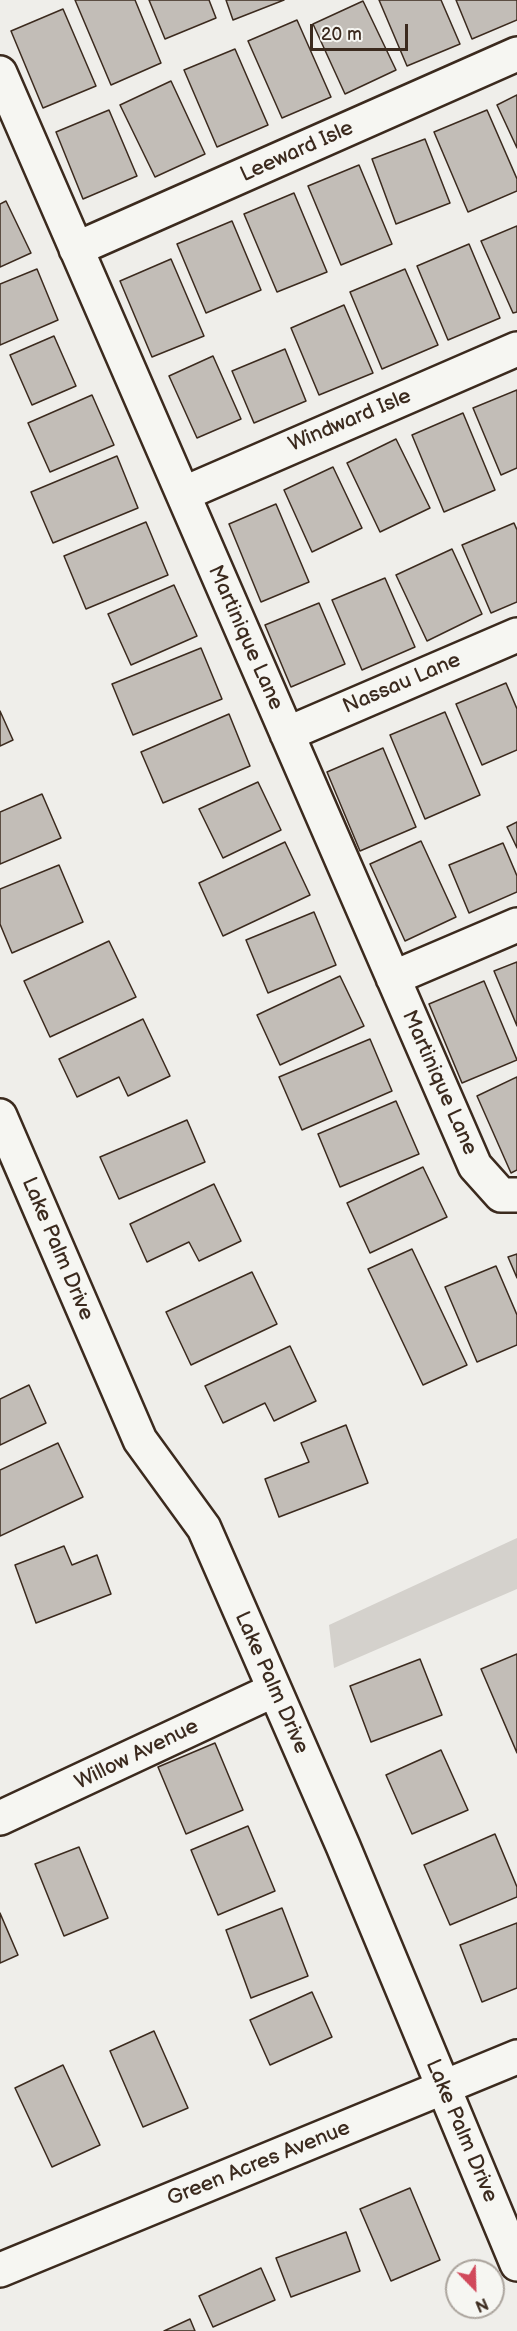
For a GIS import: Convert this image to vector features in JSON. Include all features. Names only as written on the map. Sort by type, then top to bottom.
[{"type":"street","name":"Leeward Isle","points":[[76,249],[517,54]]},
{"type":"street","name":"Martinique Lane","points":[[0,73],[475,1166],[509,1195]]},
{"type":"street","name":"Windward Isle","points":[[183,494],[517,349]]},
{"type":"street","name":"Nassau Lane","points":[[287,734],[517,635]]},
{"type":"street","points":[[393,978],[517,925]]},
{"type":"street","name":"Lake Palm Drive","points":[[0,1116],[140,1440],[204,1528],[343,1846],[517,2264]]},
{"type":"street","name":"Willow Avenue","points":[[0,1818],[274,1690]]},
{"type":"street","name":"Green Acres Avenue","points":[[0,2270],[517,2057]]},
{"type":"shaded area","points":[[517,1538],[517,1589],[334,1668],[329,1625]]},
{"type":"building","points":[[75,0],[135,0],[161,63],[111,85]]},
{"type":"building","points":[[149,0],[209,0],[216,18],[165,39]]},
{"type":"building","points":[[226,0],[284,0],[233,20]]},
{"type":"building","points":[[379,0],[441,0],[460,44],[407,66]]},
{"type":"building","points":[[456,0],[517,0],[517,20],[472,39]]},
{"type":"building","points":[[363,1],[396,70],[345,94],[313,24]]},
{"type":"building","points":[[63,9],[96,86],[43,108],[11,31]]},
{"type":"building","points":[[297,20],[331,97],[282,118],[248,41]]},
{"type":"building","points":[[235,49],[268,125],[217,147],[184,70]]},
{"type":"building","points":[[171,81],[205,154],[155,177],[120,105]]},
{"type":"building","points":[[517,95],[517,148],[497,105]]},
{"type":"building","points":[[109,110],[137,176],[83,199],[56,132]]},
{"type":"building","points":[[487,110],[517,179],[517,191],[468,212],[434,132]]},
{"type":"building","points":[[425,139],[450,203],[396,224],[372,159]]},
{"type":"building","points":[[359,165],[392,244],[341,265],[308,186]]},
{"type":"building","points":[[294,193],[327,272],[277,292],[244,214]]},
{"type":"building","points":[[6,201],[31,253],[0,267],[0,204]]},
{"type":"building","points":[[232,221],[261,290],[206,313],[177,244]]},
{"type":"building","points":[[517,226],[517,312],[513,313],[481,241]]},
{"type":"building","points":[[469,244],[500,318],[448,340],[417,266]]},
{"type":"building","points":[[171,259],[204,336],[152,357],[120,281]]},
{"type":"building","points":[[37,269],[58,320],[0,345],[0,284]]},
{"type":"building","points":[[405,269],[438,345],[382,369],[350,292]]},
{"type":"building","points":[[344,305],[373,373],[319,395],[291,328]]},
{"type":"building","points":[[54,336],[76,386],[32,405],[10,355]]},
{"type":"building","points":[[285,349],[306,401],[254,423],[232,371]]},
{"type":"building","points":[[213,356],[241,419],[197,438],[169,376]]},
{"type":"building","points":[[517,390],[517,468],[501,475],[473,408]]},
{"type":"building","points":[[92,395],[114,445],[50,472],[28,423]]},
{"type":"building","points":[[463,413],[495,490],[444,512],[412,435]]},
{"type":"building","points":[[396,439],[430,508],[380,532],[347,463]]},
{"type":"building","points":[[117,456],[138,508],[53,543],[31,492]]},
{"type":"building","points":[[333,467],[362,528],[312,552],[284,490]]},
{"type":"building","points":[[276,504],[309,582],[261,602],[229,524]]},
{"type":"building","points":[[146,522],[168,575],[86,609],[64,556]]},
{"type":"building","points":[[514,523],[517,530],[517,602],[491,613],[462,545]]},
{"type":"building","points":[[452,549],[482,614],[427,641],[396,575]]},
{"type":"building","points":[[385,578],[415,647],[362,670],[332,600]]},
{"type":"building","points":[[174,585],[197,636],[131,665],[108,614]]},
{"type":"building","points":[[319,603],[345,664],[291,687],[265,625]]},
{"type":"building","points":[[201,648],[222,699],[133,735],[112,684]]},
{"type":"building","points":[[506,683],[517,709],[517,750],[482,765],[456,704]]},
{"type":"building","points":[[0,711],[13,740],[0,746]]},
{"type":"building","points":[[445,712],[480,795],[425,819],[390,735]]},
{"type":"building","points":[[229,714],[250,766],[163,803],[141,752]]},
{"type":"building","points":[[383,748],[416,827],[360,851],[327,772]]},
{"type":"building","points":[[258,782],[281,830],[223,858],[199,809]]},
{"type":"building","points":[[42,794],[61,838],[0,864],[0,812]]},
{"type":"building","points":[[517,822],[517,848],[507,827]]},
{"type":"building","points":[[421,841],[456,917],[405,941],[370,864]]},
{"type":"building","points":[[285,842],[310,895],[223,936],[199,883]]},
{"type":"building","points":[[503,843],[517,876],[517,892],[469,913],[449,865]]},
{"type":"building","points":[[59,865],[83,922],[12,953],[0,924],[0,889]]},
{"type":"building","points":[[314,912],[336,965],[268,993],[246,940]]},
{"type":"building","points":[[109,941],[136,997],[50,1037],[24,981]]},
{"type":"building","points":[[517,962],[517,1026],[494,971]]},
{"type":"building","points":[[340,976],[364,1026],[280,1065],[257,1015]]},
{"type":"building","points":[[484,981],[517,1060],[462,1083],[429,1004]]},
{"type":"building","points":[[143,1019],[170,1076],[128,1096],[119,1077],[77,1097],[59,1059]]},
{"type":"building","points":[[370,1039],[392,1091],[302,1130],[279,1077]]},
{"type":"building","points":[[517,1077],[517,1170],[511,1173],[477,1096]]},
{"type":"building","points":[[396,1101],[419,1154],[340,1187],[318,1134]]},
{"type":"building","points":[[187,1120],[205,1162],[119,1199],[100,1157]]},
{"type":"building","points":[[423,1167],[447,1217],[370,1253],[347,1203]]},
{"type":"building","points":[[214,1184],[241,1241],[199,1261],[189,1242],[147,1262],[130,1224]]},
{"type":"building","points":[[412,1249],[467,1365],[423,1385],[368,1269]]},
{"type":"building","points":[[517,1254],[517,1278],[508,1257]]},
{"type":"building","points":[[496,1266],[517,1315],[517,1345],[477,1362],[445,1287]]},
{"type":"building","points":[[252,1272],[277,1324],[191,1365],[166,1312]]},
{"type":"building","points":[[290,1346],[316,1401],[274,1421],[265,1403],[223,1423],[205,1386]]},
{"type":"building","points":[[29,1385],[46,1423],[0,1445],[0,1399]]},
{"type":"building","points":[[346,1425],[368,1483],[279,1517],[265,1479],[309,1462],[301,1443]]},
{"type":"building","points":[[58,1443],[83,1497],[0,1536],[0,1470]]},
{"type":"building","points":[[64,1546],[72,1565],[97,1555],[111,1594],[36,1623],[15,1565]]},
{"type":"building","points":[[517,1654],[517,1753],[481,1669]]},
{"type":"building","points":[[420,1659],[442,1715],[371,1742],[350,1686]]},
{"type":"building","points":[[215,1743],[243,1810],[186,1834],[158,1767]]},
{"type":"building","points":[[441,1750],[468,1810],[412,1834],[386,1775]]},
{"type":"building","points":[[248,1826],[275,1891],[218,1915],[191,1850]]},
{"type":"building","points":[[495,1834],[517,1887],[517,1897],[450,1925],[424,1865]]},
{"type":"building","points":[[79,1847],[108,1918],[64,1936],[35,1864]]},
{"type":"building","points":[[282,1908],[308,1976],[251,1998],[226,1930]]},
{"type":"building","points":[[0,1913],[18,1955],[0,1963]]},
{"type":"building","points":[[517,1923],[517,1988],[482,2002],[460,1945]]},
{"type":"building","points":[[312,1992],[332,2037],[270,2065],[250,2020]]},
{"type":"building","points":[[154,2031],[188,2108],[143,2127],[110,2051]]},
{"type":"building","points":[[63,2065],[100,2145],[52,2167],[15,2088]]},
{"type":"building","points":[[410,2188],[440,2260],[391,2281],[360,2209]]},
{"type":"building","points":[[346,2232],[360,2271],[291,2297],[276,2258]]},
{"type":"building","points":[[261,2268],[275,2300],[213,2327],[199,2296]]},
{"type":"building","points":[[190,2319],[195,2331],[164,2331]]}]
